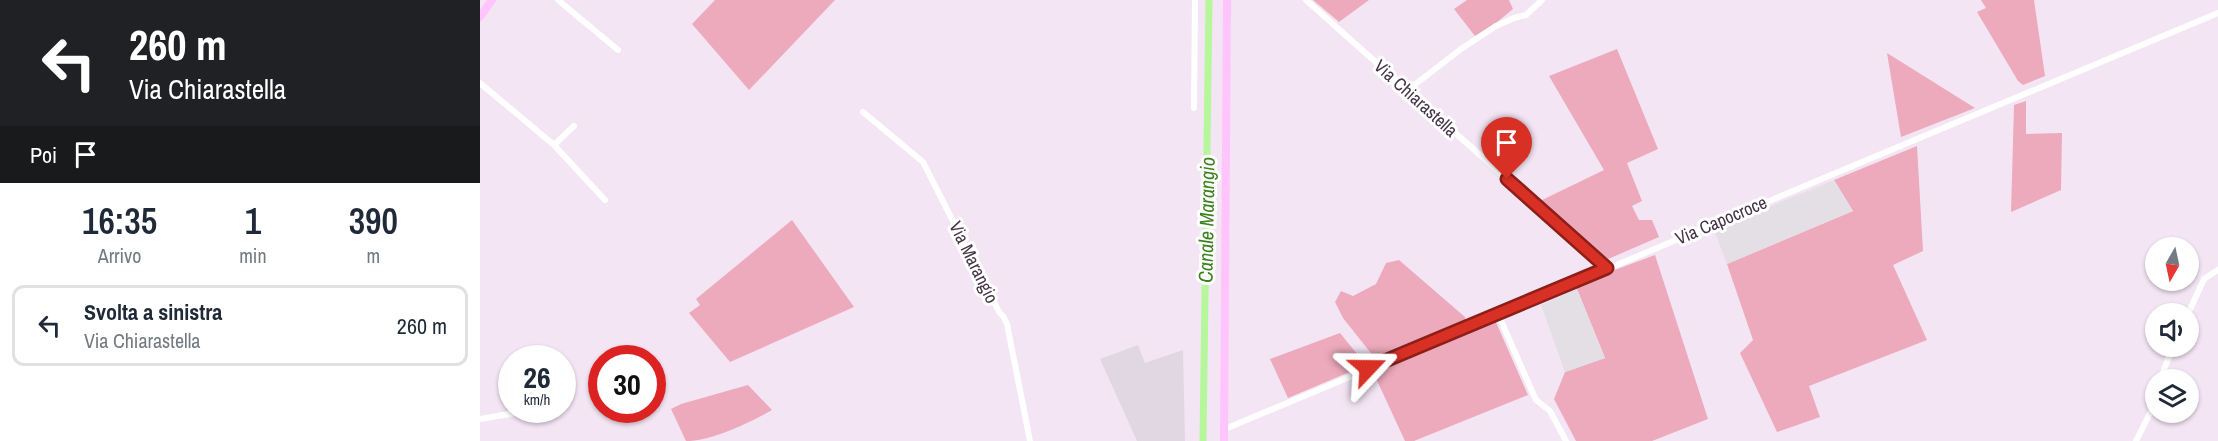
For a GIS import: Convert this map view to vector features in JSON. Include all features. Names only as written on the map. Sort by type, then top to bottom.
[{"type":"main road","points":[[480,17],[492,0]]},
{"type":"main road","points":[[1224,441],[1227,0]]},
{"type":"street","points":[[558,0],[618,50]]},
{"type":"street","points":[[1194,108],[1196,0]]},
{"type":"street","name":"Via Chiarastella","points":[[1306,0],[1607,268]]},
{"type":"street","points":[[1408,90],[1461,49],[1496,26],[1526,15],[1542,0]]},
{"type":"street","name":"Via Capocroce","points":[[1225,429],[2218,12]]},
{"type":"street","points":[[480,83],[554,145],[605,200]]},
{"type":"street","name":"Via Marangio","points":[[863,112],[923,162],[1003,316],[1030,441]]},
{"type":"street","points":[[554,145],[574,126]]},
{"type":"street","points":[[2193,303],[2204,279],[2218,270]]},
{"type":"street","points":[[1498,314],[1536,400],[1550,411],[1566,441]]},
{"type":"street","points":[[480,419],[498,416]]},
{"type":"street","points":[[2136,441],[2145,423]]},
{"type":"shaded area","points":[[715,0],[835,0],[749,90],[692,24]]},
{"type":"shaded area","points":[[1313,0],[1369,0],[1339,22]]},
{"type":"shaded area","points":[[1467,0],[1509,0],[1513,9],[1475,36],[1454,9]]},
{"type":"shaded area","points":[[1981,0],[2034,0],[2045,76],[2023,85],[2018,81],[1977,12],[1986,8]]},
{"type":"shaded area","points":[[1617,49],[1658,149],[1627,163],[1642,201],[1632,206],[1639,220],[1652,220],[1659,237],[1608,259],[1540,201],[1604,170],[1549,76]]},
{"type":"shaded area","points":[[1887,53],[1975,108],[1901,137]]},
{"type":"shaded area","points":[[2026,101],[2026,134],[2062,133],[2061,190],[2011,212],[2014,105]]},
{"type":"shaded area","points":[[1917,146],[1923,251],[1893,265],[1927,340],[1809,386],[1820,417],[1777,432],[1740,353],[1753,340],[1727,264],[1853,211],[1834,180]]},
{"type":"shaded area","points":[[1834,180],[1853,211],[1727,264],[1714,230]]},
{"type":"shaded area","points":[[792,220],[854,307],[730,362],[689,313],[700,305],[696,299]]},
{"type":"shaded area","points":[[1655,255],[1708,419],[1652,441],[1576,441],[1554,399],[1565,372],[1605,358],[1577,284]]},
{"type":"shaded area","points":[[1399,260],[1465,317],[1465,320],[1374,357],[1343,318],[1335,302],[1341,291],[1353,296],[1376,284],[1386,263]]},
{"type":"shaded area","points":[[1577,289],[1605,358],[1565,372],[1541,305]]},
{"type":"shaded area","points":[[1495,320],[1528,395],[1414,441],[1405,441],[1373,372]]},
{"type":"shaded area","points":[[1340,333],[1366,365],[1288,398],[1270,359]]},
{"type":"shaded area","points":[[1138,345],[1145,363],[1183,350],[1185,441],[1137,441],[1100,359]]},
{"type":"shaded area","points":[[748,385],[772,410],[718,435],[686,441],[671,409]]},
{"type":"waterway","name":"Canale Marangio","points":[[1203,441],[1209,0]]},
{"type":"route","points":[[1368,368],[1607,268],[1507,179]]}]
